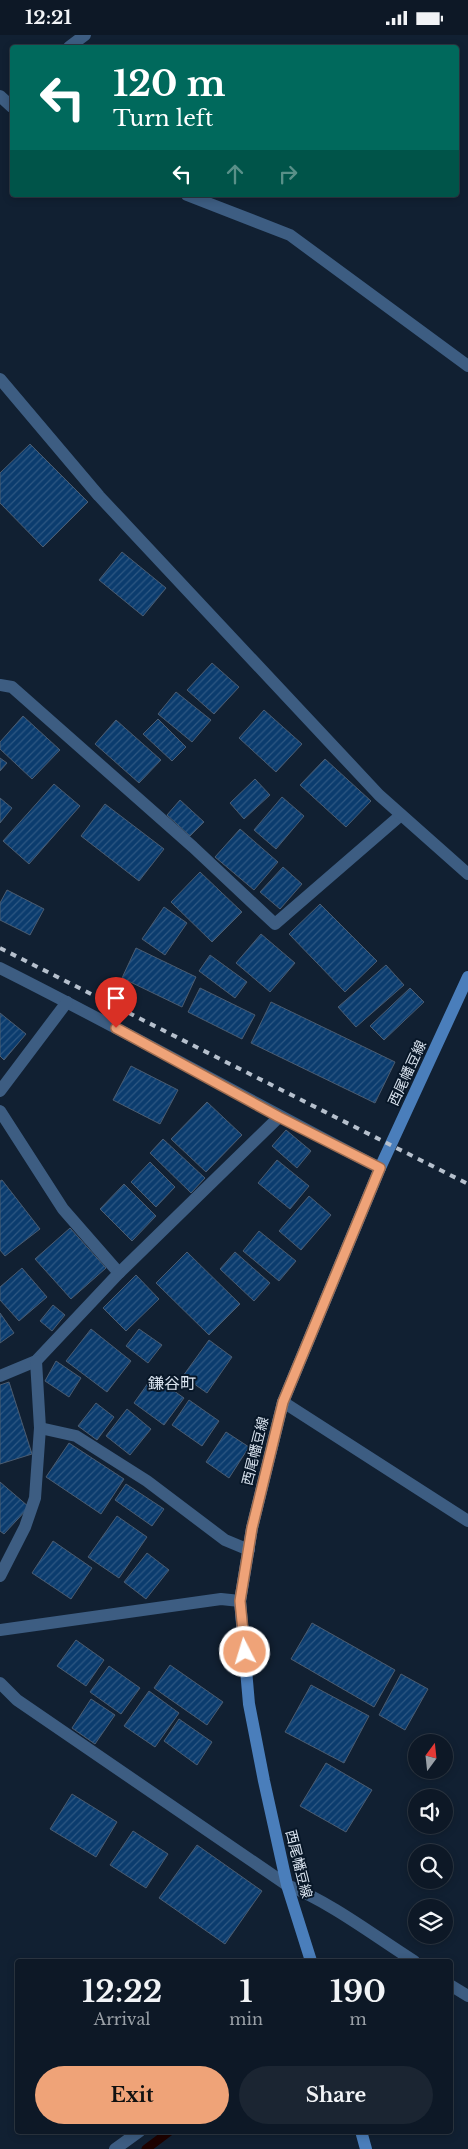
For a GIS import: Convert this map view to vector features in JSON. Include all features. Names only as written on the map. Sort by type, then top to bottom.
[{"type":"main road","name":"西尾幡豆線","points":[[310,1959],[287,1885],[249,1704],[240,1601],[249,1550],[283,1402],[380,1168],[468,977]]},
{"type":"main road","points":[[362,2134],[366,2149]]},
{"type":"street","points":[[72,45],[84,35]]},
{"type":"street","points":[[192,197],[290,235],[468,365]]},
{"type":"street","points":[[0,379],[100,496],[372,788],[468,874]]},
{"type":"street","points":[[0,685],[12,687],[193,847],[275,924],[401,815]]},
{"type":"street","points":[[0,968],[67,1002],[279,1117],[380,1168]]},
{"type":"street","points":[[0,1091],[67,1002]]},
{"type":"street","points":[[0,1111],[63,1209],[119,1273]]},
{"type":"street","points":[[0,1376],[36,1361],[119,1273],[279,1117]]},
{"type":"street","points":[[0,1576],[25,1527],[35,1498],[40,1428],[36,1361]]},
{"type":"street","points":[[283,1402],[468,1521]]},
{"type":"street","points":[[40,1428],[76,1436],[147,1481],[225,1540],[249,1550]]},
{"type":"street","points":[[0,1630],[221,1599],[240,1601]]},
{"type":"street","points":[[0,1683],[17,1700],[287,1885],[303,1891],[329,1906],[411,1959]]},
{"type":"street","points":[[453,1987],[468,1996]]},
{"type":"street","points":[[115,2149],[136,2134]]},
{"type":"building","points":[[30,444],[88,502],[43,547],[0,503],[0,473]]},
{"type":"building","points":[[122,552],[166,588],[143,616],[99,580]]},
{"type":"building","points":[[212,663],[239,687],[214,714],[187,690]]},
{"type":"building","points":[[176,692],[211,720],[192,742],[158,714]]},
{"type":"building","points":[[264,710],[302,744],[276,772],[239,738]]},
{"type":"building","points":[[23,716],[60,750],[32,779],[0,749],[0,742]]},
{"type":"building","points":[[158,719],[186,747],[172,761],[143,734]]},
{"type":"building","points":[[116,720],[161,760],[139,783],[95,744]]},
{"type":"building","points":[[0,758],[7,763],[0,771]]},
{"type":"building","points":[[325,759],[371,801],[346,827],[300,785]]},
{"type":"building","points":[[255,779],[270,795],[244,819],[230,803]]},
{"type":"building","points":[[54,784],[80,806],[29,864],[3,841]]},
{"type":"building","points":[[282,797],[304,816],[276,849],[254,830]]},
{"type":"building","points":[[0,798],[12,808],[0,823]]},
{"type":"building","points":[[180,800],[204,822],[190,836],[167,815]]},
{"type":"building","points":[[105,804],[164,849],[139,881],[81,836]]},
{"type":"building","points":[[240,829],[278,862],[254,890],[215,857]]},
{"type":"building","points":[[283,867],[302,884],[280,909],[260,892]]},
{"type":"building","points":[[200,872],[242,912],[212,942],[171,902]]},
{"type":"building","points":[[7,890],[44,909],[30,935],[0,920],[0,903]]},
{"type":"building","points":[[320,904],[377,961],[345,992],[289,934]]},
{"type":"building","points":[[164,907],[187,923],[165,955],[142,939]]},
{"type":"building","points":[[261,934],[295,963],[270,992],[236,963]]},
{"type":"building","points":[[136,948],[196,977],[182,1007],[122,978]]},
{"type":"building","points":[[210,955],[247,982],[235,998],[199,971]]},
{"type":"building","points":[[386,965],[404,985],[356,1027],[338,1007]]},
{"type":"building","points":[[200,988],[255,1015],[242,1039],[188,1012]]},
{"type":"building","points":[[410,988],[424,1002],[384,1040],[370,1026]]},
{"type":"building","points":[[271,1002],[395,1062],[375,1103],[251,1043]]},
{"type":"building","points":[[0,1013],[26,1034],[4,1060],[0,1056]]},
{"type":"building","points":[[131,1066],[178,1090],[160,1124],[113,1100]]},
{"type":"building","points":[[207,1102],[242,1135],[206,1172],[171,1139]]},
{"type":"building","points":[[286,1130],[311,1151],[297,1168],[272,1146]]},
{"type":"building","points":[[163,1139],[205,1178],[191,1193],[150,1153]]},
{"type":"building","points":[[277,1160],[309,1186],[290,1209],[258,1183]]},
{"type":"building","points":[[150,1162],[175,1187],[156,1207],[131,1182]]},
{"type":"building","points":[[2,1180],[40,1229],[5,1256],[0,1250],[0,1181]]},
{"type":"building","points":[[124,1184],[156,1216],[132,1241],[100,1209]]},
{"type":"building","points":[[309,1196],[331,1215],[301,1250],[279,1231]]},
{"type":"building","points":[[70,1228],[106,1268],[71,1299],[35,1259]]},
{"type":"building","points":[[259,1231],[296,1261],[279,1281],[243,1251]]},
{"type":"building","points":[[187,1252],[240,1304],[209,1335],[156,1283]]},
{"type":"building","points":[[235,1252],[270,1283],[254,1301],[220,1269]]},
{"type":"building","points":[[22,1268],[47,1297],[19,1321],[0,1300],[0,1287]]},
{"type":"building","points":[[136,1275],[159,1299],[126,1331],[103,1308]]},
{"type":"building","points":[[53,1305],[65,1315],[52,1331],[40,1321]]},
{"type":"building","points":[[0,1313],[14,1333],[0,1343]]},
{"type":"building","points":[[91,1329],[131,1361],[107,1392],[66,1361]]},
{"type":"building","points":[[139,1329],[162,1345],[148,1363],[126,1346]]},
{"type":"building","points":[[209,1340],[232,1357],[207,1393],[183,1376]]},
{"type":"building","points":[[56,1361],[81,1378],[69,1397],[45,1381]]},
{"type":"building","points":[[153,1376],[184,1398],[164,1425],[134,1403]]},
{"type":"building","points":[[9,1382],[32,1454],[0,1464],[0,1385]]},
{"type":"building","points":[[189,1400],[219,1421],[202,1446],[172,1425]]},
{"type":"building","points":[[96,1403],[114,1417],[97,1440],[78,1426]]},
{"type":"building","points":[[127,1409],[151,1429],[130,1455],[106,1436]]},
{"type":"building","points":[[226,1432],[249,1447],[229,1478],[206,1462]]},
{"type":"building","points":[[69,1443],[124,1479],[101,1514],[46,1477]]},
{"type":"building","points":[[0,1482],[29,1507],[4,1534],[0,1531]]},
{"type":"building","points":[[126,1484],[164,1509],[152,1526],[115,1500]]},
{"type":"building","points":[[117,1516],[147,1537],[119,1578],[88,1557]]},
{"type":"building","points":[[53,1541],[92,1568],[71,1599],[32,1573]]},
{"type":"building","points":[[147,1553],[169,1570],[146,1599],[124,1582]]},
{"type":"building","points":[[312,1623],[395,1670],[374,1707],[291,1659]]},
{"type":"building","points":[[76,1640],[104,1660],[86,1686],[57,1666]]},
{"type":"building","points":[[170,1665],[223,1702],[207,1725],[154,1688]]},
{"type":"building","points":[[109,1666],[140,1688],[121,1714],[90,1692]]},
{"type":"building","points":[[401,1674],[428,1689],[405,1730],[379,1715]]},
{"type":"building","points":[[311,1685],[369,1716],[344,1763],[285,1732]]},
{"type":"building","points":[[149,1691],[179,1713],[155,1747],[124,1726]]},
{"type":"building","points":[[91,1699],[115,1715],[95,1744],[72,1728]]},
{"type":"building","points":[[179,1719],[212,1742],[197,1765],[164,1741]]},
{"type":"building","points":[[326,1763],[372,1790],[346,1832],[300,1806]]},
{"type":"building","points":[[72,1794],[117,1822],[96,1857],[50,1829]]},
{"type":"building","points":[[133,1831],[168,1854],[146,1888],[110,1865]]},
{"type":"building","points":[[197,1845],[262,1891],[225,1944],[159,1898]]},
{"type":"waterway","points":[[146,2149],[166,2134]]},
{"type":"railway","points":[[0,948],[468,1184]]},
{"type":"district","name":"鎌谷町","points":[[172,1383]]},
{"type":"route","points":[[116,1028],[279,1117],[380,1168],[283,1402],[252,1528],[240,1601],[245,1652]]}]
